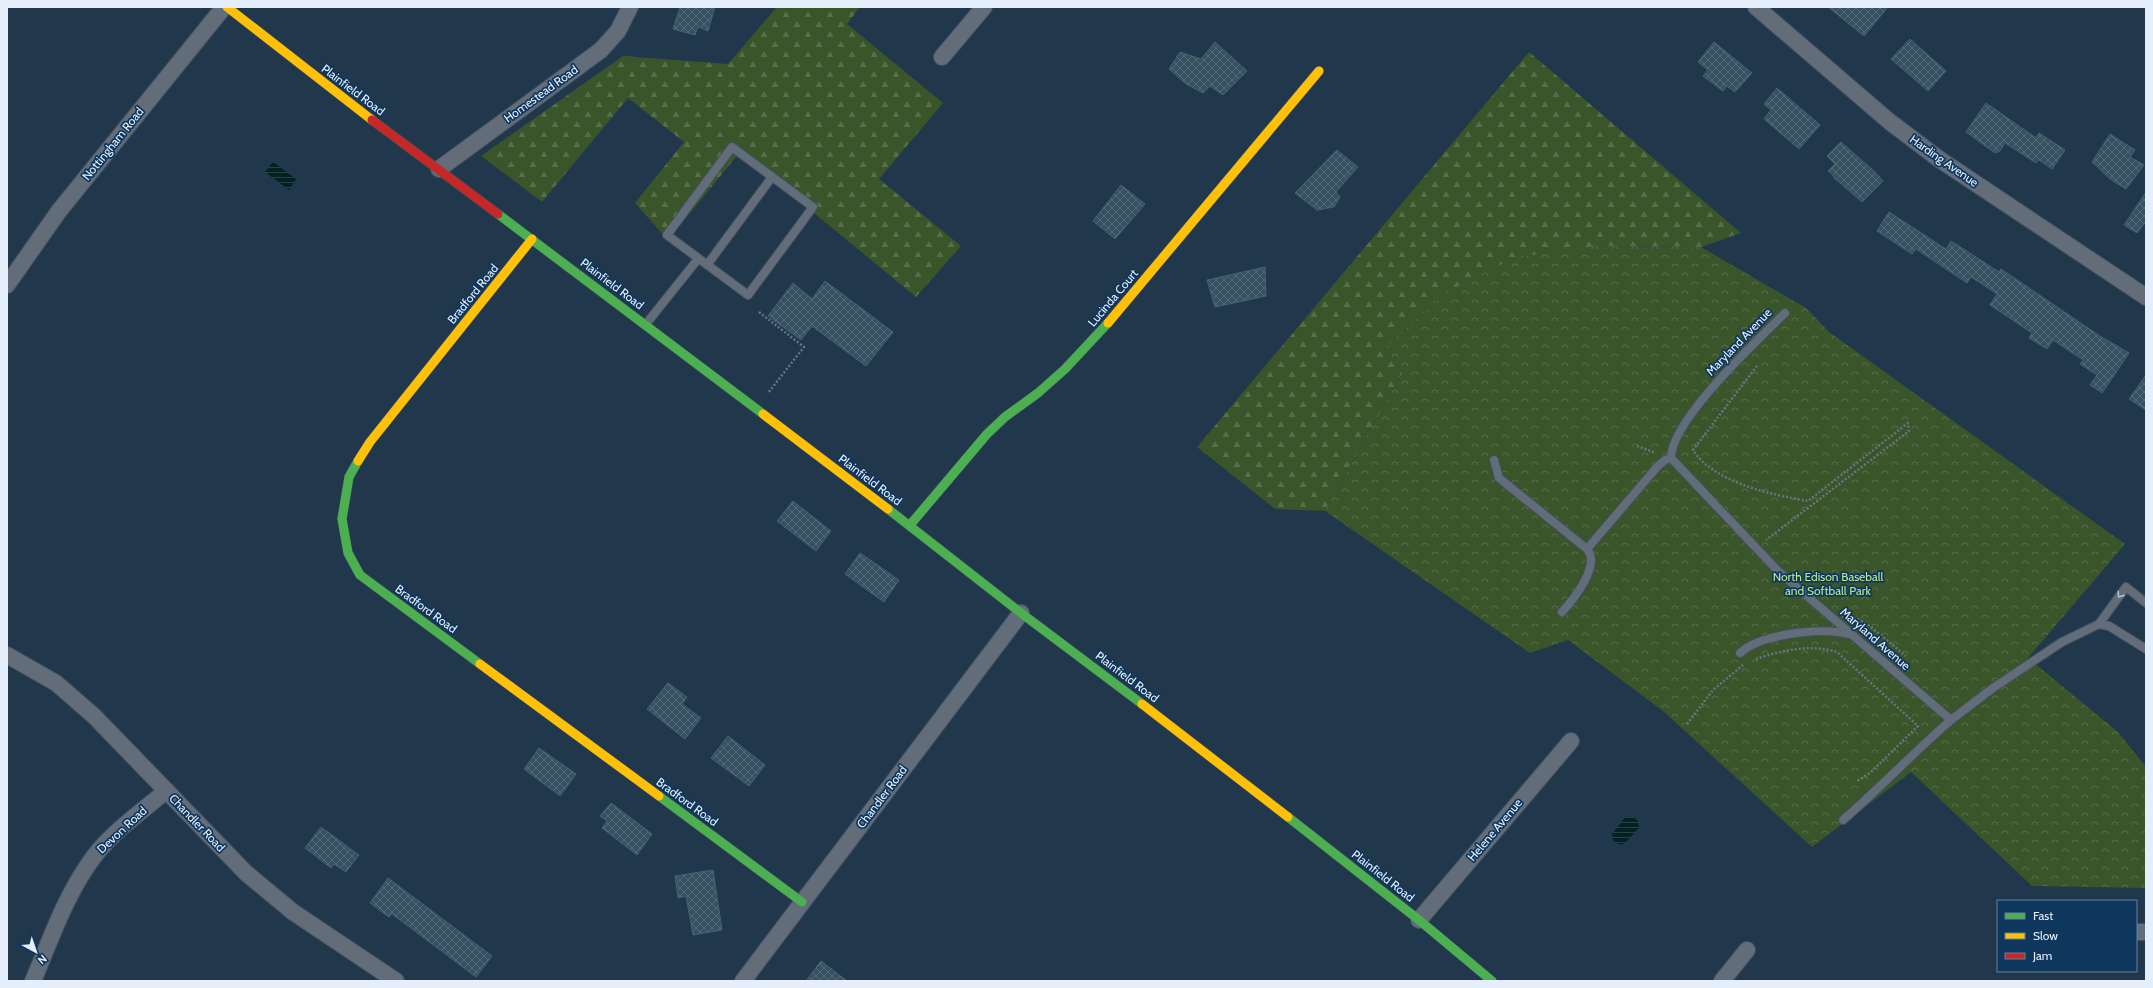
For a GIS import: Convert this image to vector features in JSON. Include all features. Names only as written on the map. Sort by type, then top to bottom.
[{"type":"street","name":"Nottingham Road","points":[[7,285],[59,211],[224,7]]},
{"type":"street","name":"Plainfield Road","points":[[227,7],[333,91],[439,169],[910,525],[1021,613],[1174,728],[1419,920],[1492,981]]},
{"type":"street","name":"Homestead Road","points":[[439,169],[601,50],[618,31],[630,7]]},
{"type":"street","points":[[942,57],[984,7]]},
{"type":"street","name":"Harding Avenue","points":[[1764,9],[1881,115],[1933,154],[2146,297]]},
{"type":"street","name":"Lucinda Court","points":[[910,525],[987,434],[1005,417],[1038,393],[1089,345],[1320,71]]},
{"type":"street","name":"Bradford Road","points":[[532,239],[370,442],[349,477],[342,519],[348,553],[360,575],[802,902]]},
{"type":"street","name":"Chandler Road","points":[[743,981],[1021,613]]},
{"type":"street","name":"Chandler Road","points":[[7,655],[61,688],[94,716],[246,873],[293,912],[396,981]]},
{"type":"street","name":"Helene Avenue","points":[[1419,920],[1570,741]]},
{"type":"street","name":"Devon Road","points":[[33,981],[68,898],[90,861],[118,830],[166,791]]},
{"type":"street","points":[[1722,981],[1747,950]]},
{"type":"lane","points":[[732,147],[813,207],[748,295],[698,259],[668,235],[732,147]]},
{"type":"lane","points":[[707,265],[772,177]]},
{"type":"lane","points":[[645,325],[698,259]]},
{"type":"lane","name":"Maryland Avenue","points":[[1785,313],[1701,399],[1676,440],[1671,458],[1778,571],[1951,720]]},
{"type":"lane","points":[[1587,549],[1657,467],[1665,460],[1671,458]]},
{"type":"lane","points":[[1494,460],[1499,478],[1587,549],[1592,555],[1592,563],[1579,592],[1562,612]]},
{"type":"lane","points":[[1843,820],[1951,720],[1993,688],[2062,642],[2099,624],[2126,587],[2146,602]]},
{"type":"lane","points":[[2099,624],[2109,626],[2146,649]]},
{"type":"lane","points":[[1740,653],[1758,642],[1808,631],[1825,630],[1851,635]]},
{"type":"path","points":[[759,312],[804,347],[767,394],[773,398]]},
{"type":"path","points":[[1757,366],[1693,450],[1701,460],[1736,482],[1760,492],[1808,501],[1908,423],[1909,431],[1761,544]]},
{"type":"path","points":[[1846,615],[1866,623],[1906,656]]},
{"type":"path","points":[[1753,660],[1797,649],[1828,649],[1837,652],[1918,726],[1870,773],[1857,781]]},
{"type":"path","points":[[1687,724],[1713,690],[1747,662]]},
{"type":"green space","points":[[777,7],[860,7],[847,24],[943,103],[879,179],[961,246],[916,297],[740,152],[668,240],[635,203],[684,142],[628,98],[542,202],[481,156],[623,56],[728,64]]},
{"type":"green space","points":[[1529,52],[1741,233],[1701,247],[1596,246],[1384,349],[1403,372],[1325,511],[1275,509],[1197,447]]},
{"type":"green space","name":"North Edison Baseball and Softball Park","points":[[1596,246],[1701,247],[1806,308],[1829,332],[2125,544],[2028,658],[2118,732],[2146,767],[2146,888],[2032,886],[1911,772],[1812,847],[1663,711],[1568,640],[1530,653],[1325,511],[1403,372],[1384,349],[1446,292],[1516,257]]},
{"type":"shaded area","points":[[273,162],[296,179],[289,190],[265,172]]},
{"type":"shaded area","points":[[1633,817],[1638,821],[1639,828],[1624,844],[1618,844],[1613,840],[1612,834],[1625,818]]},
{"type":"building","points":[[680,7],[715,7],[708,31],[698,27],[695,35],[673,29]]},
{"type":"building","points":[[1828,7],[1888,7],[1864,36]]},
{"type":"building","points":[[1910,39],[1946,71],[1928,91],[1891,59]]},
{"type":"building","points":[[1215,42],[1247,71],[1223,95],[1210,86],[1203,93],[1186,84],[1169,69],[1180,52],[1201,59]]},
{"type":"building","points":[[1714,42],[1752,73],[1735,92],[1727,86],[1723,91],[1703,76],[1708,70],[1698,62]]},
{"type":"building","points":[[1777,88],[1820,125],[1799,149],[1764,119],[1771,110],[1764,104]]},
{"type":"building","points":[[1986,103],[2036,138],[2039,133],[2065,150],[2052,169],[2039,160],[2036,163],[2005,143],[2000,151],[1995,153],[1966,132]]},
{"type":"building","points":[[2110,134],[2135,150],[2130,157],[2144,165],[2126,189],[2110,179],[2092,162]]},
{"type":"building","points":[[1841,142],[1874,171],[1883,181],[1862,202],[1828,171],[1835,164],[1827,156]]},
{"type":"building","points":[[1337,150],[1358,167],[1336,192],[1340,197],[1334,207],[1317,210],[1295,193]]},
{"type":"building","points":[[1121,185],[1145,204],[1115,239],[1093,221]]},
{"type":"building","points":[[2146,192],[2146,221],[2137,233],[2124,225]]},
{"type":"building","points":[[1889,212],[1946,249],[1951,241],[1999,272],[2001,269],[2100,336],[2129,353],[2102,393],[2090,385],[2097,375],[2080,364],[2083,360],[2053,340],[2047,349],[2029,338],[2032,333],[1990,305],[1997,294],[1971,277],[1967,283],[1916,249],[1912,254],[1877,231]]},
{"type":"building","points":[[1265,267],[1266,296],[1215,307],[1207,280]]},
{"type":"building","points":[[825,281],[893,332],[866,366],[812,326],[801,340],[768,316],[793,283],[812,299]]},
{"type":"building","points":[[2146,375],[2146,410],[2129,399]]},
{"type":"building","points":[[793,501],[831,531],[816,551],[777,521]]},
{"type":"building","points":[[860,553],[899,580],[884,602],[845,574]]},
{"type":"building","points":[[668,683],[687,697],[682,704],[701,718],[685,739],[647,709]]},
{"type":"building","points":[[728,736],[765,765],[749,786],[711,758]]},
{"type":"building","points":[[539,748],[576,774],[560,796],[524,769]]},
{"type":"building","points":[[611,803],[652,834],[637,855],[602,828],[607,821],[600,816]]},
{"type":"building","points":[[321,827],[359,855],[346,872],[334,864],[331,868],[305,848]]},
{"type":"building","points":[[713,870],[722,930],[693,935],[686,896],[678,898],[675,876]]},
{"type":"building","points":[[388,878],[492,956],[476,977],[392,914],[389,917],[370,903]]},
{"type":"building","points":[[821,961],[847,981],[806,981]]},
{"type":"traffic: fast","points":[[498,214],[763,414]]},
{"type":"traffic: fast","points":[[910,525],[987,434],[1005,417],[1038,393],[1065,369],[1108,323]]},
{"type":"traffic: fast","points":[[358,461],[349,477],[342,519],[348,553],[360,575],[480,664]]},
{"type":"traffic: fast","points":[[888,509],[1021,613],[1142,704]]},
{"type":"traffic: fast","points":[[659,796],[802,902]]},
{"type":"traffic: fast","points":[[1288,817],[1419,920],[1492,981]]},
{"type":"traffic: slow","points":[[227,7],[372,120]]},
{"type":"traffic: slow","points":[[1108,323],[1319,71]]},
{"type":"traffic: slow","points":[[358,461],[370,442],[532,239]]},
{"type":"traffic: slow","points":[[763,414],[888,509]]},
{"type":"traffic: slow","points":[[480,664],[659,796]]},
{"type":"traffic: slow","points":[[1142,704],[1288,817]]},
{"type":"traffic: jam","points":[[372,120],[498,214]]}]
